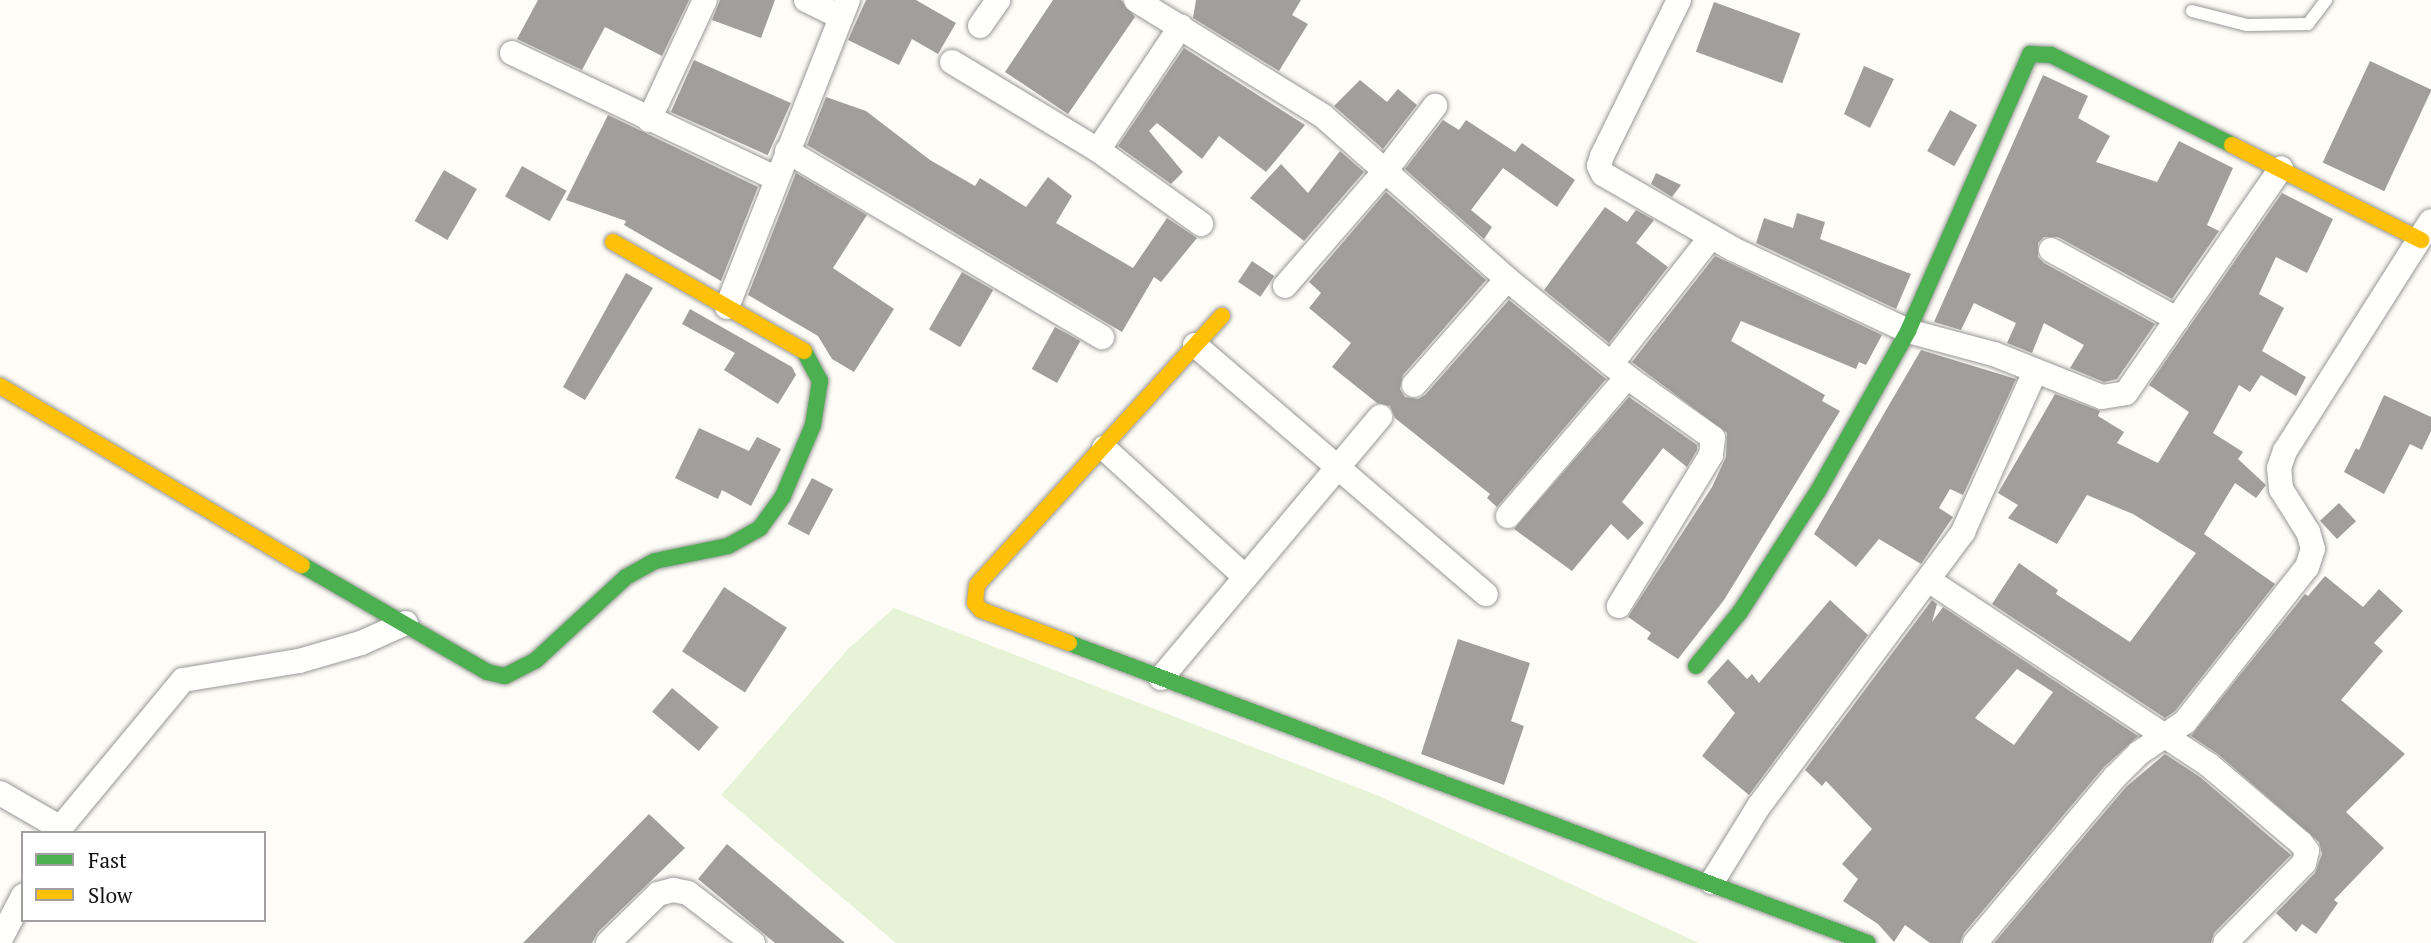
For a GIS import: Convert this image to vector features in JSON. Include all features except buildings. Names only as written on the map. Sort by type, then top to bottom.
[{"type":"street","points":[[649,120],[705,0]]},
{"type":"street","points":[[727,307],[844,8],[806,0]]},
{"type":"street","points":[[980,26],[998,0]]},
{"type":"street","points":[[1136,0],[1312,108],[1386,170],[1507,279],[1619,370],[1703,429],[1714,446],[1619,606]]},
{"type":"street","points":[[1679,0],[1599,166],[1603,174],[1712,237],[1908,331],[1981,350],[2112,399],[2126,393],[2281,168]]},
{"type":"street","points":[[1098,150],[1181,26]]},
{"type":"street","points":[[512,53],[777,179]]},
{"type":"street","points":[[1696,666],[1740,612],[1818,491],[1908,331],[2030,54],[2051,55],[2281,168],[2426,230],[2285,452],[2279,468],[2281,489],[2308,532],[2313,549],[2307,567],[2185,722],[2162,737],[2115,777],[1975,943]]},
{"type":"street","points":[[952,62],[1098,150],[1201,224]]},
{"type":"street","points":[[1285,286],[1386,170],[1435,106]]},
{"type":"street","points":[[787,151],[1102,337]]},
{"type":"street","points":[[1507,516],[1619,370],[1712,237]]},
{"type":"street","points":[[0,386],[244,532],[487,672],[505,676],[520,672],[626,577],[654,561],[728,546],[760,528],[783,496],[813,425],[820,381],[808,353],[612,242]]},
{"type":"street","points":[[2052,250],[2177,319]]},
{"type":"street","points":[[1414,385],[1507,279]]},
{"type":"street","points":[[1222,316],[977,585],[975,603],[981,610],[1712,882],[1868,943]]},
{"type":"street","points":[[1195,345],[1486,594]]},
{"type":"street","points":[[1712,882],[1802,745],[1930,581],[1963,531],[2035,372]]},
{"type":"street","points":[[1161,678],[1380,417]]},
{"type":"street","points":[[1104,448],[1244,576]]},
{"type":"street","points":[[1930,581],[2162,737],[2209,765],[2307,851],[2304,863],[2225,943]]},
{"type":"street","points":[[0,793],[57,830],[183,680],[299,661],[361,643],[406,623]]},
{"type":"street","points":[[608,943],[658,894],[673,890],[688,893],[753,943]]},
{"type":"street","points":[[0,940],[21,900]]},
{"type":"lane","points":[[2192,11],[2247,25],[2308,24],[2326,0]]},
{"type":"green space","points":[[894,608],[1379,796],[1699,943],[896,943],[721,795],[848,649]]},
{"type":"traffic: fast","points":[[1696,666],[1740,612],[1818,491],[1908,331],[2030,54],[2051,55],[2232,145]]},
{"type":"traffic: fast","points":[[302,565],[487,672],[505,676],[536,660],[626,577],[655,561],[728,546],[760,528],[783,496],[813,425],[820,381],[804,351]]},
{"type":"traffic: fast","points":[[1069,643],[1868,943]]},
{"type":"traffic: slow","points":[[2232,145],[2421,240]]},
{"type":"traffic: slow","points":[[613,242],[804,351]]},
{"type":"traffic: slow","points":[[1069,643],[981,610],[975,603],[977,585],[1222,316]]},
{"type":"traffic: slow","points":[[0,386],[302,565]]}]
